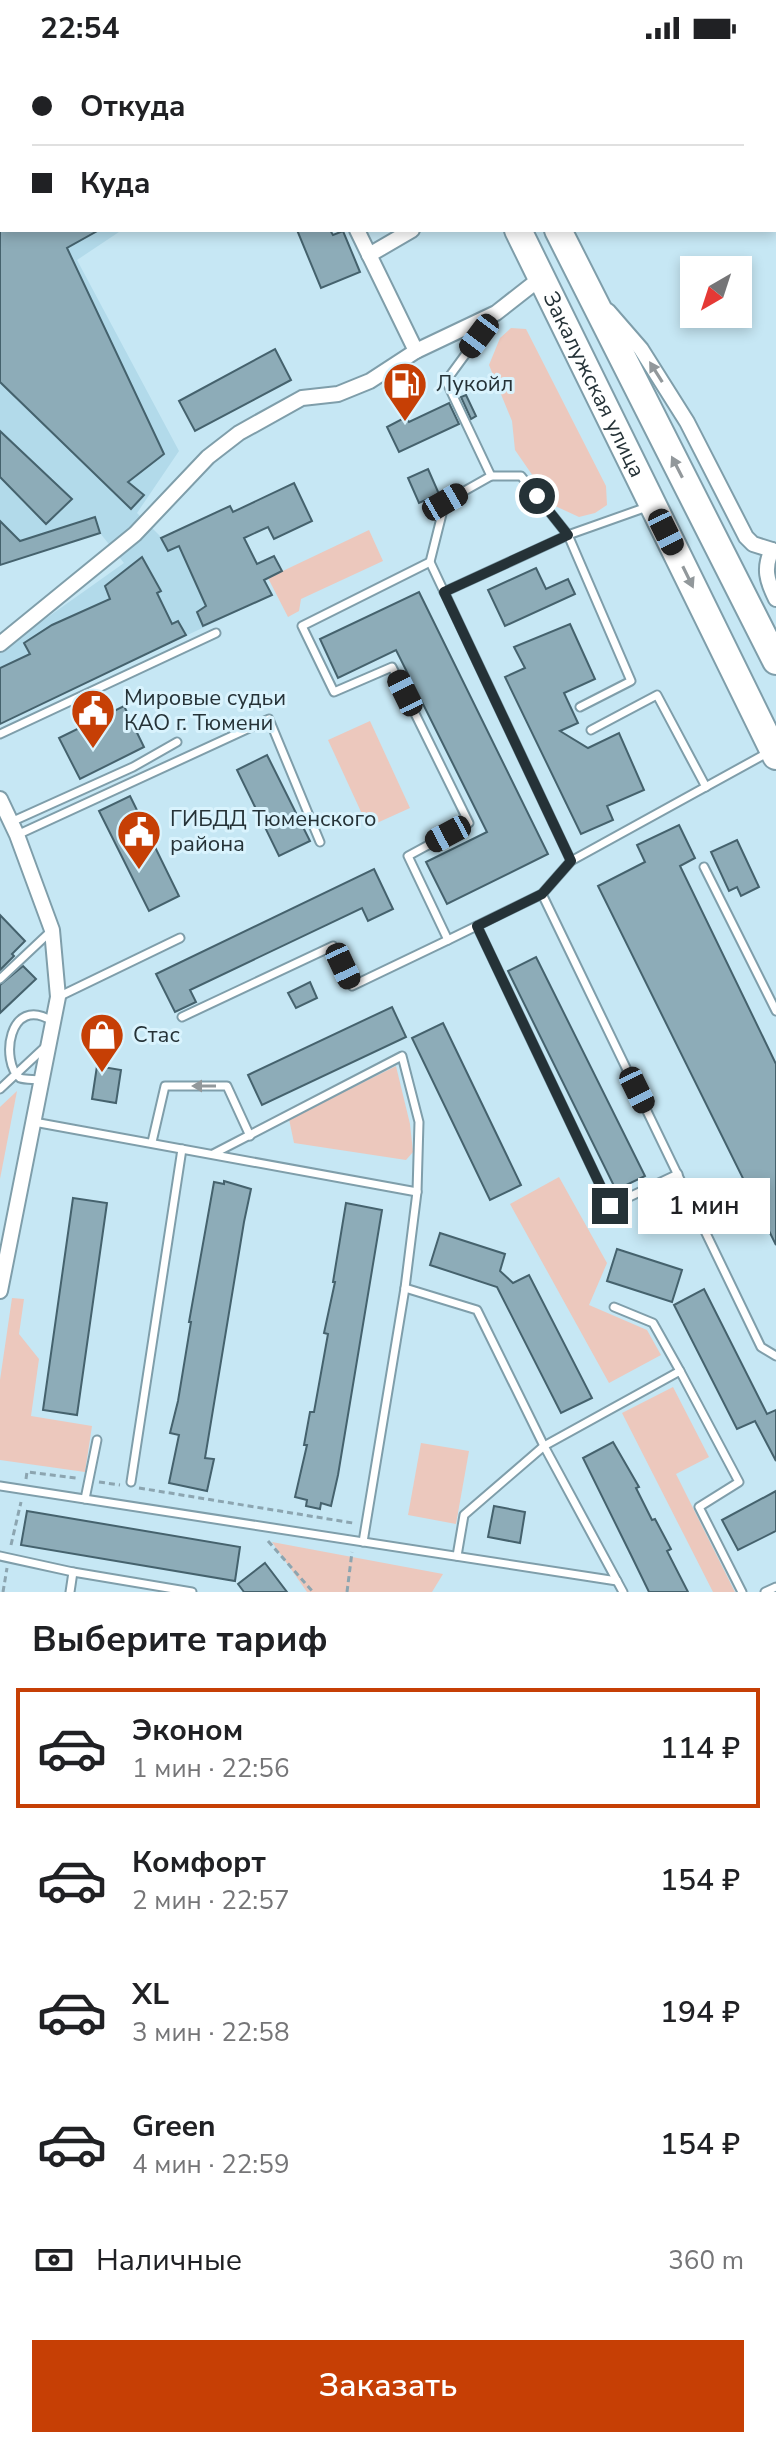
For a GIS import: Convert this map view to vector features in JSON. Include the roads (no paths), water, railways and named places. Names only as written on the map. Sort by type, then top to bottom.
[{"type":"highway","name":"Закалужская улица","points":[[519,232],[774,752]]},
{"type":"highway","points":[[559,232],[776,661]]},
{"type":"street","points":[[358,232],[416,351]]},
{"type":"street","points":[[369,255],[409,232]]},
{"type":"street","points":[[0,644],[135,534],[208,457],[239,433],[302,398],[338,394],[370,381],[416,351],[496,313],[542,277]]},
{"type":"street","points":[[584,284],[649,361],[687,422],[746,537],[753,544],[774,549],[766,568],[776,599]]},
{"type":"street","points":[[0,799],[52,930],[58,997],[3,1253],[0,1291]]},
{"type":"lane","points":[[491,476],[446,381],[496,313]]},
{"type":"lane","points":[[571,861],[430,562],[445,502],[491,476],[521,476],[568,535],[631,681],[580,707]]},
{"type":"lane","points":[[444,592],[568,535],[653,505]]},
{"type":"lane","points":[[430,562],[302,626],[334,692],[392,667],[469,823],[408,856],[448,940]]},
{"type":"lane","points":[[0,734],[216,633]]},
{"type":"lane","points":[[591,730],[657,695],[706,787]]},
{"type":"lane","points":[[14,828],[269,719],[320,842]]},
{"type":"lane","points":[[14,828],[177,742]]},
{"type":"lane","points":[[182,1017],[333,946],[352,986],[542,894],[571,861],[774,752]]},
{"type":"lane","points":[[704,867],[776,1011]]},
{"type":"lane","points":[[542,894],[761,1347],[776,1356]]},
{"type":"lane","points":[[477,926],[610,1206],[678,1174]]},
{"type":"lane","points":[[0,979],[52,930]]},
{"type":"lane","points":[[58,997],[180,938]]},
{"type":"lane","points":[[40,1080],[20,1078],[2,1058],[1,1044],[15,1020],[27,1014],[40,1013],[52,1021]]},
{"type":"lane","points":[[0,1089],[47,1045]]},
{"type":"lane","points":[[213,1154],[402,1056],[419,1122],[417,1192],[405,1288],[363,1542]]},
{"type":"lane","points":[[152,1142],[165,1086],[227,1086],[250,1136]]},
{"type":"lane","points":[[32,1122],[417,1192]]},
{"type":"lane","points":[[131,1482],[182,1149]]},
{"type":"lane","points":[[405,1288],[477,1310],[544,1446],[623,1592]]},
{"type":"lane","points":[[614,1307],[653,1323],[739,1482],[699,1507],[742,1592]]},
{"type":"lane","points":[[457,1556],[464,1515],[544,1446],[680,1371]]},
{"type":"lane","points":[[85,1499],[97,1440]]},
{"type":"lane","points":[[0,1486],[617,1581]]},
{"type":"lane","points":[[0,1556],[192,1592]]},
{"type":"lane","points":[[70,1592],[73,1572]]},
{"type":"lane","points":[[765,1592],[776,1587]]},
{"type":"place","name":"Лукойл","points":[[405,423]]},
{"type":"place","name":"Мировые судьи КАО г. Тюмени","points":[[93,750]]},
{"type":"place","name":"ГИБДД Тюменского района","points":[[139,871]]},
{"type":"place","name":"Стас","points":[[102,1074]]}]
